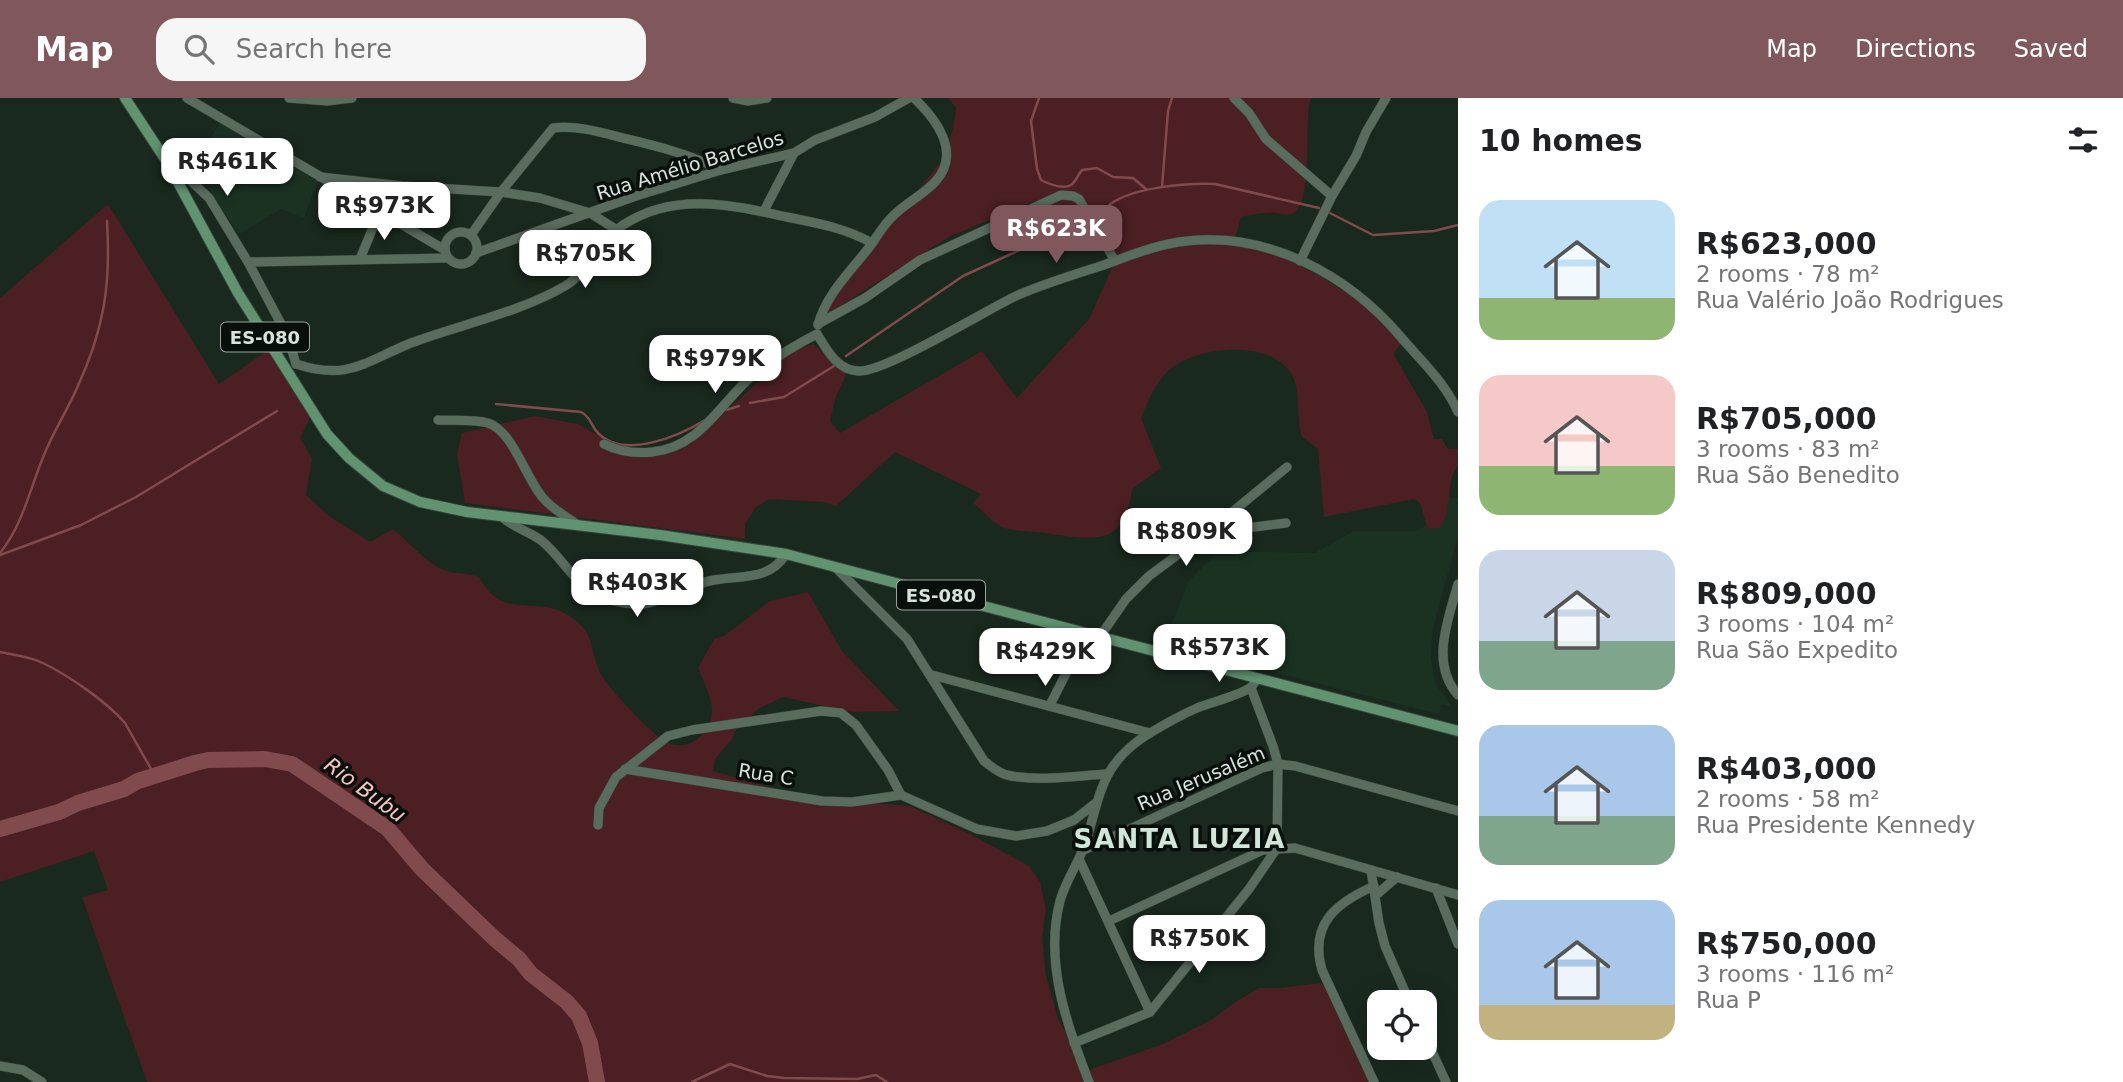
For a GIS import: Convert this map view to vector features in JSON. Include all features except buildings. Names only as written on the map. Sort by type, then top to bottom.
[{"type":"main road","name":"ES-080","points":[[125,98],[171,170],[231,282],[291,367],[327,434],[372,479],[398,494],[444,508],[786,554],[1099,638],[1254,683],[1458,732]]},
{"type":"street","points":[[187,98],[460,264],[472,259],[476,253],[475,240],[471,235],[458,232],[452,234],[447,239],[447,254]]},
{"type":"street","points":[[289,98],[327,101],[352,98]]},
{"type":"street","points":[[733,98],[748,101],[767,98]]},
{"type":"street","points":[[912,98],[942,131],[946,145],[942,172],[935,182],[889,220],[821,311],[818,329],[826,350],[840,364],[852,370],[866,370],[909,352],[1015,296],[1169,243],[1225,239],[1283,252],[1343,284],[1382,316],[1431,369],[1458,412]]},
{"type":"street","name":"Rua Amélio Barcelos","points":[[476,253],[636,196],[721,170],[794,153],[815,140],[875,117],[912,98]]},
{"type":"street","points":[[1234,98],[1249,113],[1266,139],[1332,196]]},
{"type":"street","points":[[1300,261],[1386,98]]},
{"type":"street","points":[[471,235],[501,192],[550,131],[559,127],[575,127],[673,150],[691,155],[721,170]]},
{"type":"street","points":[[764,211],[794,153]]},
{"type":"street","points":[[171,170],[190,180],[209,198],[248,262],[288,337],[291,367],[325,371],[348,370],[431,336],[548,295],[576,279],[617,230],[645,214],[677,204],[716,203],[764,211],[842,229],[872,243]]},
{"type":"street","points":[[320,177],[402,186],[501,192],[540,198],[590,214],[617,230]]},
{"type":"street","points":[[604,444],[630,453],[644,453],[660,451],[691,439],[710,423],[754,374],[920,260],[1061,195],[1079,199],[1115,261]]},
{"type":"street","points":[[360,259],[379,213]]},
{"type":"street","points":[[248,262],[447,254]]},
{"type":"street","points":[[438,420],[482,422],[497,428],[511,444],[543,498],[551,507],[579,526]]},
{"type":"street","points":[[1099,638],[1116,611],[1142,584],[1287,467]]},
{"type":"street","points":[[500,516],[514,528],[530,533],[545,543],[585,588],[595,594],[628,604],[646,603],[702,582],[754,577],[780,564],[786,554]]},
{"type":"street","points":[[1207,533],[1286,523]]},
{"type":"street","points":[[832,565],[907,639],[984,761],[1001,773],[1032,778],[1106,774]]},
{"type":"street","points":[[1458,584],[1446,630],[1443,656],[1447,680],[1458,695]]},
{"type":"street","points":[[1050,705],[1086,635]]},
{"type":"street","points":[[932,675],[1150,733]]},
{"type":"street","points":[[1074,1043],[1150,1012],[1249,889],[1276,848],[1278,764],[1254,683],[1150,733],[1122,755],[1106,774],[1081,854],[1066,882],[1060,902],[1056,940],[1058,985],[1074,1043],[1089,1082]]},
{"type":"street","points":[[598,825],[599,808],[612,783],[663,738],[676,733],[830,710],[841,713],[856,724],[888,770],[901,795],[978,829],[1016,836],[1059,828],[1097,802]]},
{"type":"street","name":"Rua Jerusalém","points":[[1081,854],[1262,768],[1278,764],[1295,766],[1458,811]]},
{"type":"street","name":"Rua C","points":[[625,769],[822,801],[859,802],[901,795]]},
{"type":"street","points":[[1109,922],[1257,853],[1276,848],[1295,848],[1458,895]]},
{"type":"street","points":[[1081,854],[1150,1012]]},
{"type":"street","points":[[1371,870],[1385,946],[1404,990]]},
{"type":"street","points":[[1374,1082],[1322,970],[1318,951],[1321,932],[1330,915],[1343,901],[1375,890],[1397,877]]},
{"type":"street","points":[[1436,888],[1458,944]]},
{"type":"street","points":[[1436,1060],[1446,1082]]},
{"type":"street","points":[[0,1066],[23,1070],[42,1082]]},
{"type":"shaded area","points":[[948,98],[1311,98],[1306,180],[1298,208],[1291,214],[1266,213],[1241,217],[1233,245],[1254,243],[1320,276],[1363,303],[1403,341],[1394,355],[1427,412],[1434,439],[1442,439],[1448,449],[1458,449],[1458,466],[1451,480],[1447,513],[1440,527],[1427,527],[1420,503],[1414,499],[1324,517],[1318,449],[1302,437],[1296,388],[1291,373],[1281,362],[1266,355],[1231,350],[1196,356],[1168,371],[1159,381],[1141,418],[1161,468],[1132,489],[1122,522],[1114,531],[1104,536],[1078,537],[1002,527],[973,503],[981,494],[895,452],[836,506],[823,502],[769,499],[755,508],[745,524],[745,539],[465,503],[457,454],[462,433],[535,416],[578,424],[621,449],[652,450],[694,440],[796,348],[814,344],[833,364],[847,372],[835,399],[830,421],[840,433],[982,351],[1017,398],[1089,319],[1114,264],[1102,230],[1058,244],[1037,200],[949,237],[822,317],[832,299],[943,159],[956,108]]},
{"type":"shaded area","points":[[220,123],[317,181],[304,218],[281,209],[239,234],[193,166]]},
{"type":"shaded area","points":[[108,204],[219,384],[270,349],[311,416],[300,438],[312,459],[306,495],[329,516],[370,542],[393,529],[439,568],[479,577],[488,591],[499,599],[510,604],[558,610],[571,617],[589,637],[598,667],[607,683],[644,724],[670,744],[686,745],[693,742],[709,725],[712,709],[698,668],[714,639],[724,636],[770,601],[808,592],[842,651],[899,711],[851,712],[783,697],[758,709],[735,731],[732,739],[715,759],[713,771],[805,797],[910,806],[1029,866],[1040,882],[1046,909],[1042,938],[1046,976],[1058,1018],[1086,1071],[1163,1044],[1211,1020],[1259,988],[1321,983],[1330,993],[1371,1082],[147,1082],[82,897],[108,890],[94,851],[0,882],[0,298]]},
{"type":"shaded area","points":[[1444,498],[1458,498],[1458,536],[1432,632],[1431,658],[1435,683],[1452,707],[1441,704],[1439,714],[1164,644],[1188,582],[1219,551],[1315,553],[1354,531],[1417,531],[1433,521]]},
{"type":"waterway","points":[[1039,98],[1031,121],[1037,169],[1041,180],[1064,187],[1071,185],[1082,170],[1097,168],[1113,177],[1133,178],[1146,189]]},
{"type":"waterway","points":[[1162,187],[1168,111],[1172,98]]},
{"type":"waterway","points":[[1095,219],[1107,207],[1129,195],[1189,184],[1215,184],[1319,208]]},
{"type":"waterway","points":[[1326,211],[1373,235],[1434,231],[1458,225]]},
{"type":"waterway","points":[[0,553],[15,531],[48,446],[73,397],[94,346],[104,307],[108,266],[107,221]]},
{"type":"waterway","points":[[846,356],[963,276],[1088,223]]},
{"type":"waterway","points":[[750,403],[784,397],[834,366]]},
{"type":"waterway","points":[[496,404],[581,412],[587,416],[598,433],[609,441],[622,445],[652,443],[681,433],[705,420]]},
{"type":"waterway","points":[[726,410],[739,406]]},
{"type":"waterway","points":[[0,555],[81,525],[136,497],[277,411]]},
{"type":"waterway","points":[[0,652],[43,663],[98,698],[125,723],[155,776]]},
{"type":"waterway","name":"Rio Bubu","points":[[0,829],[59,812],[78,803],[124,789],[138,781],[208,760],[265,759],[292,764],[388,829],[422,869],[519,959],[531,974],[567,1002],[579,1016],[590,1043],[597,1082]]},
{"type":"waterway","name":"Rio Bubu","points":[[692,1082],[730,1064],[767,1076],[784,1078],[857,1079],[876,1075],[887,1082]]},
{"type":"district","name":"SANTA LUZIA","points":[[1180,839]]}]
